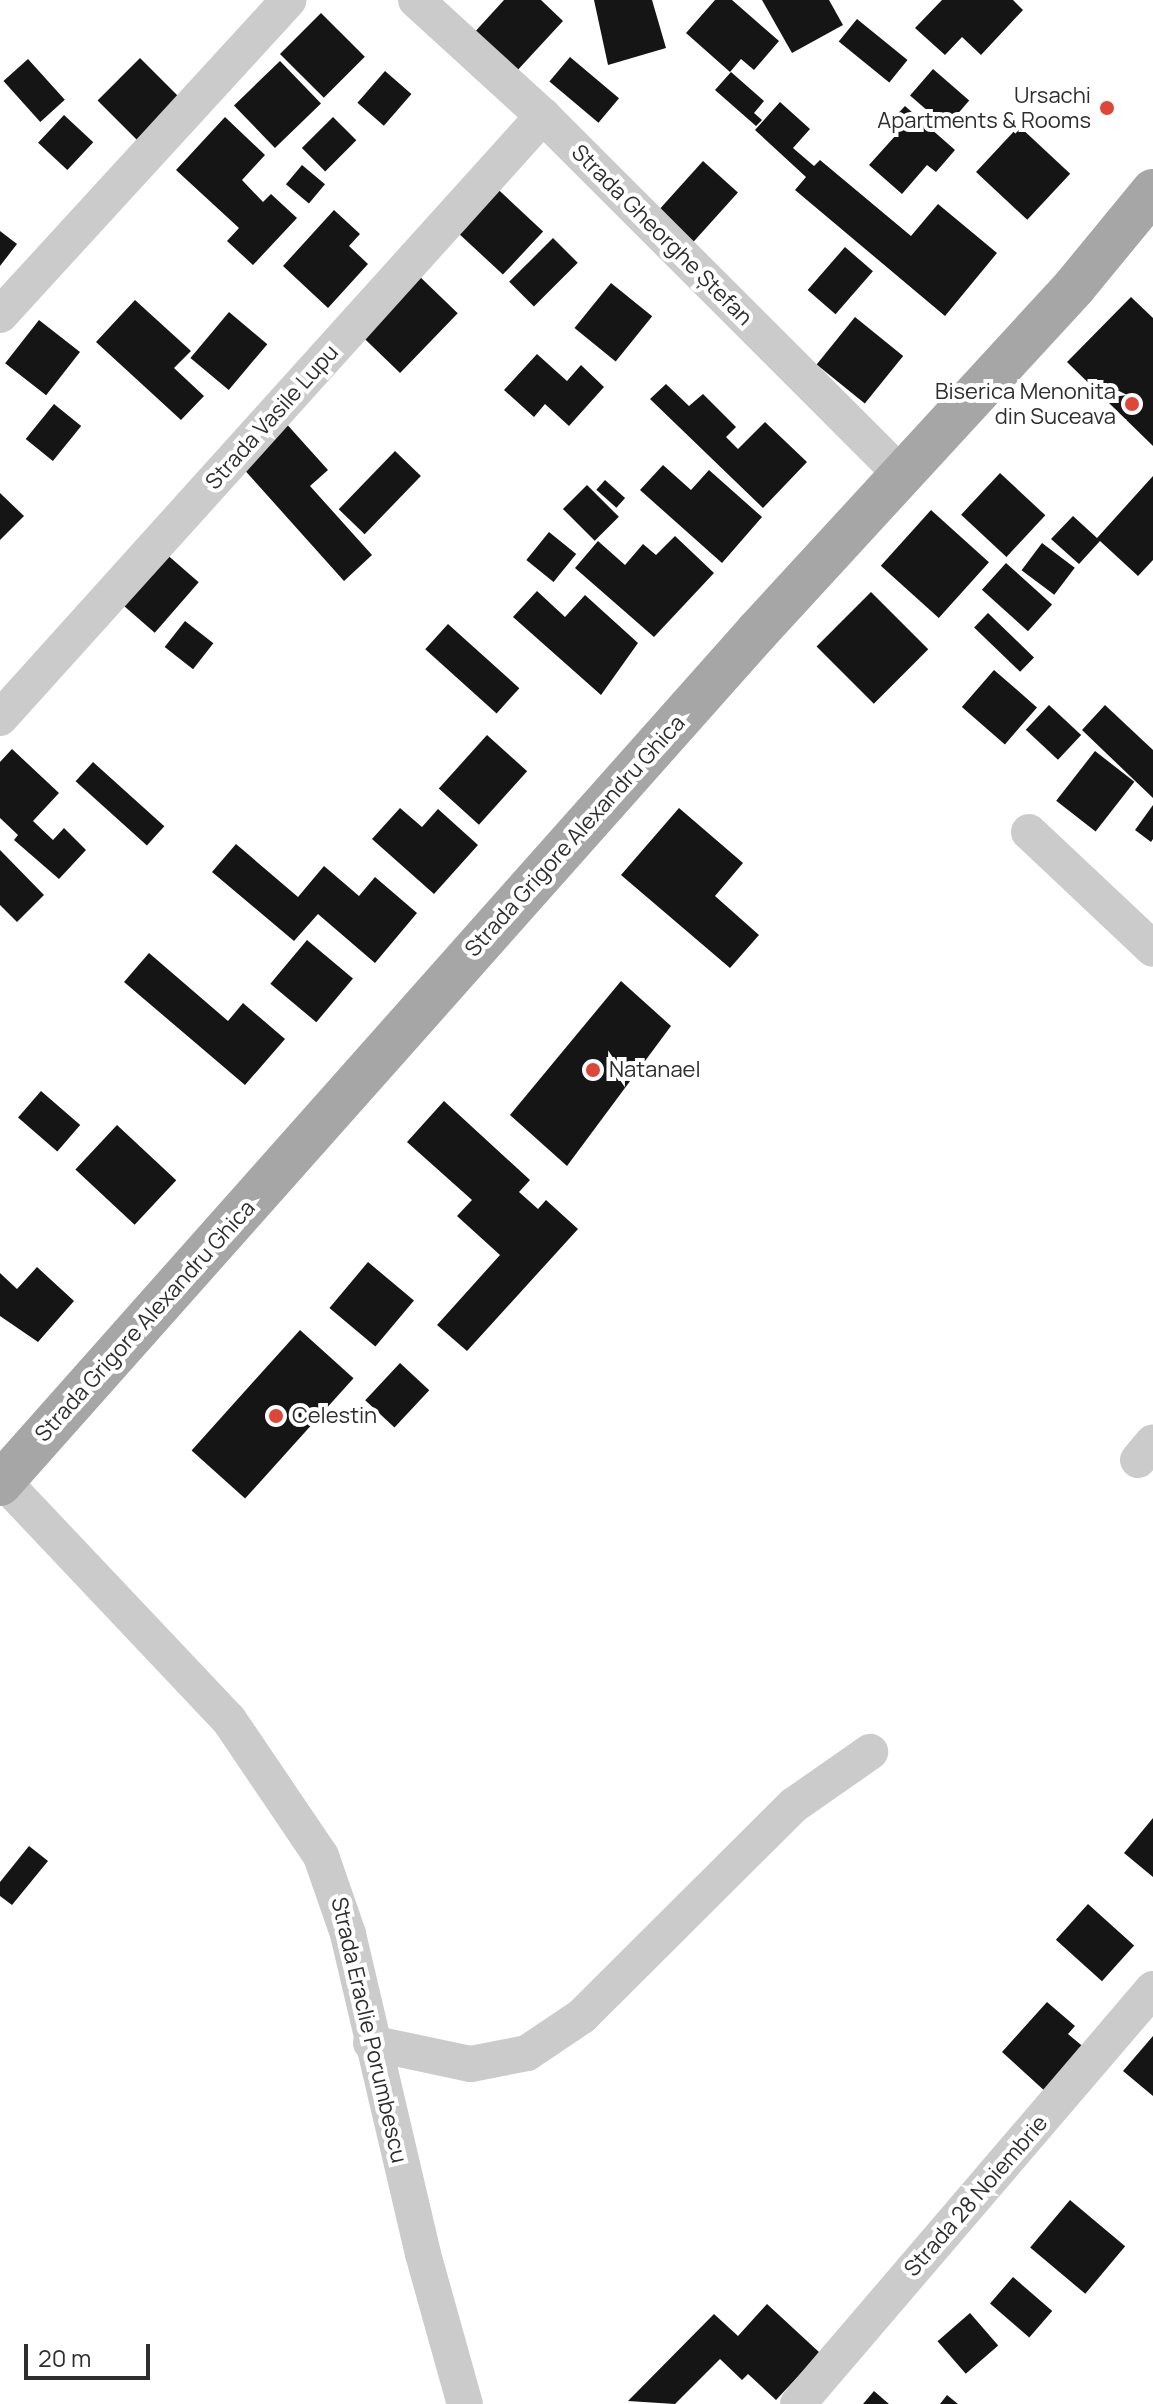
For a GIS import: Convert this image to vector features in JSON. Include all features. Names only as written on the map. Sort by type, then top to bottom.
[{"type":"main road","name":"Strada Grigore Alexandru Ghica","points":[[2,1482],[757,632],[1075,286],[1153,191]]},
{"type":"street","points":[[0,315],[289,0]]},
{"type":"street","name":"Strada Gheorghe Ștefan","points":[[416,0],[543,116],[903,476]]},
{"type":"street","name":"Strada Vasile Lupu","points":[[0,718],[543,116]]},
{"type":"street","points":[[1029,832],[1153,949]]},
{"type":"street","name":"Strada Eraclie Porumbescu","points":[[2,1482],[229,1720],[304,1827],[336,1891],[371,2043],[465,2404]]},
{"type":"street","points":[[371,2043],[471,2064],[527,2053],[582,2016],[794,1805],[870,1752]]},
{"type":"street","name":"Strada 28 Noiembrie","points":[[798,2404],[1153,1989]]},
{"type":"building","points":[[504,0],[541,0],[563,21],[514,74],[472,35]]},
{"type":"building","points":[[594,0],[652,0],[666,48],[608,65]]},
{"type":"building","points":[[715,0],[732,0],[779,41],[754,70],[741,59],[730,72],[686,33]]},
{"type":"building","points":[[762,0],[829,0],[843,25],[792,53]]},
{"type":"building","points":[[942,0],[1013,0],[1023,10],[981,55],[962,37],[945,55],[915,28]]},
{"type":"building","points":[[321,13],[365,57],[324,98],[280,54]]},
{"type":"building","points":[[857,19],[908,60],[889,82],[839,42]]},
{"type":"building","points":[[570,57],[619,98],[598,123],[549,82]]},
{"type":"building","points":[[140,58],[185,103],[143,146],[98,100]]},
{"type":"building","points":[[28,59],[65,100],[40,122],[3,81]]},
{"type":"building","points":[[280,61],[321,103],[275,148],[234,105]]},
{"type":"building","points":[[933,69],[969,100],[946,127],[910,95]]},
{"type":"building","points":[[385,71],[411,94],[384,126],[357,103]]},
{"type":"building","points":[[731,72],[764,101],[754,113],[762,120],[756,126],[715,90]]},
{"type":"building","points":[[780,102],[810,129],[793,148],[814,166],[820,160],[911,236],[938,204],[997,253],[945,316],[795,190],[806,177],[755,130]]},
{"type":"building","points":[[905,106],[955,150],[936,172],[927,165],[902,194],[869,165],[896,135],[886,126]]},
{"type":"building","points":[[64,115],[93,142],[67,170],[38,143]]},
{"type":"building","points":[[225,117],[265,155],[242,180],[263,202],[271,194],[297,218],[253,265],[227,241],[239,228],[176,170]]},
{"type":"building","points":[[333,117],[356,140],[325,171],[302,148]]},
{"type":"building","points":[[1019,126],[1070,174],[1027,220],[976,172]]},
{"type":"building","points":[[703,161],[738,192],[693,242],[658,211]]},
{"type":"building","points":[[302,165],[325,184],[309,203],[286,184]]},
{"type":"building","points":[[489,181],[543,231],[503,275],[449,224]]},
{"type":"building","points":[[334,210],[360,234],[349,246],[368,264],[328,308],[283,266]]},
{"type":"building","points":[[0,231],[17,244],[0,266]]},
{"type":"building","points":[[553,238],[578,263],[534,307],[509,282]]},
{"type":"building","points":[[845,247],[873,271],[836,314],[808,290]]},
{"type":"building","points":[[416,273],[458,313],[400,373],[358,333]]},
{"type":"building","points":[[611,283],[652,316],[616,361],[574,328]]},
{"type":"building","name":"Biserica Menonita din Suceava","points":[[1131,297],[1153,318],[1153,446],[1067,362]]},
{"type":"building","points":[[135,300],[191,351],[174,368],[204,396],[181,420],[96,342]]},
{"type":"building","points":[[229,312],[267,344],[229,390],[190,358]]},
{"type":"building","points":[[855,317],[903,356],[865,403],[817,364]]},
{"type":"building","points":[[39,320],[80,352],[46,395],[5,363]]},
{"type":"building","points":[[537,354],[567,381],[581,365],[604,387],[569,426],[545,404],[534,417],[504,390]]},
{"type":"building","points":[[666,384],[689,406],[703,394],[736,427],[726,437],[738,449],[765,422],[807,462],[763,508],[650,399]]},
{"type":"building","points":[[54,404],[81,426],[53,461],[26,439]]},
{"type":"building","points":[[283,420],[328,470],[310,486],[372,555],[344,581],[241,466]]},
{"type":"building","points":[[395,451],[421,476],[365,534],[339,509]]},
{"type":"building","points":[[663,465],[691,490],[709,470],[762,517],[722,563],[640,490]]},
{"type":"building","points":[[1000,473],[1045,515],[1006,557],[961,515]]},
{"type":"building","points":[[1153,476],[1153,560],[1138,576],[1100,541],[1079,564],[1051,539],[1073,516],[1097,538]]},
{"type":"building","points":[[605,480],[625,498],[616,508],[596,490]]},
{"type":"building","points":[[587,485],[619,517],[595,541],[563,509]]},
{"type":"building","points":[[0,493],[24,516],[0,540]]},
{"type":"building","points":[[931,510],[989,562],[939,618],[881,566]]},
{"type":"building","points":[[549,532],[576,554],[554,582],[526,560]]},
{"type":"building","points":[[675,536],[714,573],[654,637],[575,568],[598,541],[625,565],[643,544],[656,555]]},
{"type":"building","points":[[1042,543],[1075,568],[1054,595],[1022,570]]},
{"type":"building","points":[[164,552],[199,582],[155,633],[120,603]]},
{"type":"building","points":[[1006,563],[1052,604],[1028,631],[982,590]]},
{"type":"building","points":[[537,591],[565,617],[585,595],[638,643],[601,695],[513,617]]},
{"type":"building","points":[[871,592],[928,649],[874,704],[817,646]]},
{"type":"building","points":[[988,613],[1034,657],[1020,672],[974,627]]},
{"type":"building","points":[[185,621],[213,643],[193,669],[165,647]]},
{"type":"building","points":[[448,624],[519,688],[497,714],[425,649]]},
{"type":"building","points":[[994,670],[1037,707],[1005,744],[962,707]]},
{"type":"building","points":[[1049,705],[1081,735],[1058,760],[1026,730]]},
{"type":"building","points":[[1105,705],[1153,750],[1153,798],[1082,730]]},
{"type":"building","points":[[487,735],[527,771],[479,825],[439,789]]},
{"type":"building","points":[[12,749],[59,793],[33,821],[53,840],[64,828],[86,850],[59,879],[14,840],[18,835],[0,818],[0,762]]},
{"type":"building","points":[[1095,751],[1134,782],[1096,831],[1056,801]]},
{"type":"building","points":[[93,762],[164,826],[147,846],[76,781]]},
{"type":"building","points":[[1153,805],[1153,839],[1151,842],[1135,830]]},
{"type":"building","points":[[400,808],[422,827],[438,809],[478,845],[434,894],[372,839]]},
{"type":"building","points":[[679,808],[743,863],[715,896],[759,935],[730,968],[621,875]]},
{"type":"building","points":[[236,844],[298,897],[324,866],[359,896],[375,877],[417,913],[375,963],[318,914],[294,941],[212,872]]},
{"type":"building","points":[[0,850],[44,895],[17,922],[0,905]]},
{"type":"building","points":[[307,940],[353,979],[316,1022],[270,984]]},
{"type":"building","points":[[149,953],[228,1021],[243,1003],[285,1039],[245,1085],[124,982]]},
{"type":"building","name":"Natanael","points":[[621,981],[671,1026],[567,1166],[510,1115]]},
{"type":"building","points":[[41,1091],[80,1125],[57,1152],[18,1117]]},
{"type":"building","points":[[444,1101],[530,1180],[519,1192],[538,1209],[546,1200],[578,1229],[467,1351],[437,1325],[500,1255],[457,1216],[472,1200],[407,1142]]},
{"type":"building","points":[[117,1125],[176,1180],[135,1225],[75,1170]]},
{"type":"building","points":[[368,1262],[414,1301],[375,1347],[329,1308]]},
{"type":"building","points":[[37,1267],[74,1301],[38,1342],[0,1316],[0,1273],[17,1289]]},
{"type":"building","name":"Celestin","points":[[300,1330],[354,1378],[245,1499],[192,1450]]},
{"type":"building","points":[[400,1363],[429,1390],[394,1428],[365,1400]]},
{"type":"building","points":[[1153,1818],[1153,1877],[1124,1853]]},
{"type":"building","points":[[29,1846],[48,1861],[12,1905],[0,1896],[0,1882]]},
{"type":"building","points":[[1088,1904],[1134,1945],[1102,1981],[1056,1940]]},
{"type":"building","points":[[1047,2002],[1075,2026],[1068,2034],[1086,2049],[1047,2093],[1002,2052]]},
{"type":"building","points":[[1153,2036],[1153,2096],[1123,2071]]},
{"type":"building","points":[[1070,2200],[1125,2246],[1085,2294],[1030,2247]]},
{"type":"building","points":[[1013,2277],[1052,2311],[1029,2338],[990,2303]]},
{"type":"building","points":[[767,2304],[820,2353],[776,2400],[748,2374],[742,2380],[720,2359],[675,2404],[628,2401],[714,2314],[738,2336]]},
{"type":"building","points":[[970,2313],[998,2345],[966,2374],[938,2341]]},
{"type":"building","points":[[874,2391],[889,2404],[863,2404]]},
{"type":"building","points":[[947,2395],[958,2404],[940,2404]]},
{"type":"place","name":"Ursachi Apartments & Rooms","points":[[1107,108]]},
{"type":"place","name":"Biserica Menonita din Suceava","points":[[1132,404]]},
{"type":"place","name":"Natanael","points":[[593,1070]]},
{"type":"place","name":"Celestin","points":[[276,1416]]}]
